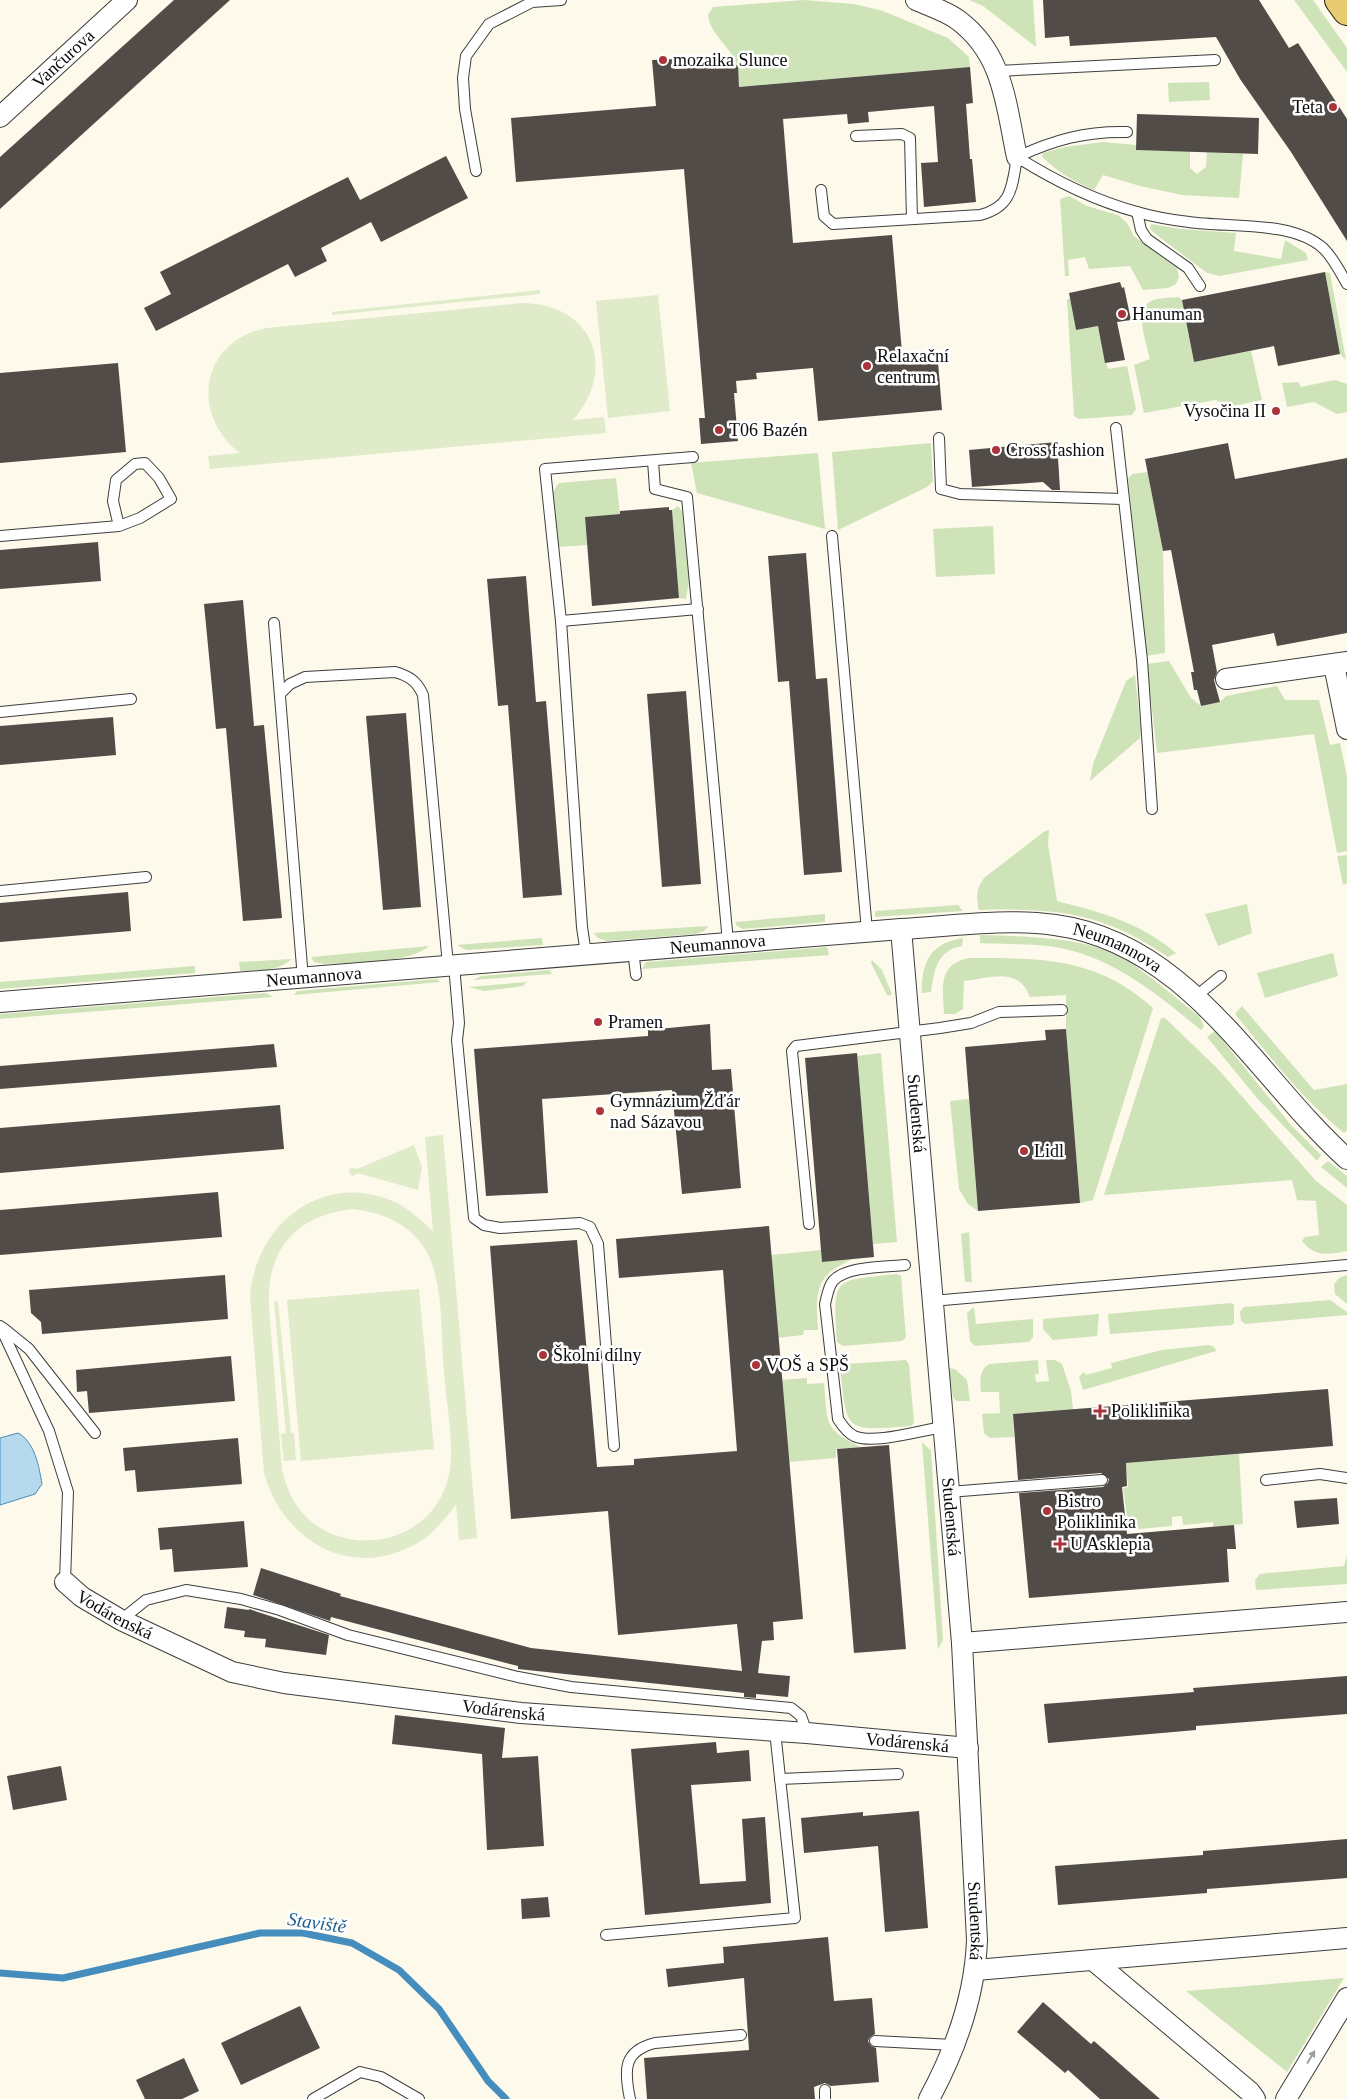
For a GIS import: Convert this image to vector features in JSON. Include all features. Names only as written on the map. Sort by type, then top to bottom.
[{"type":"main road","points":[[1339,0],[1347,11]]},
{"type":"street","name":"Vančurova","points":[[0,116],[127,0]]},
{"type":"street","points":[[916,0],[957,19],[982,41],[998,71],[1017,157]]},
{"type":"street","points":[[1226,679],[1340,664],[1347,729]]},
{"type":"street","name":"Neumannova","points":[[0,1002],[303,979],[867,931],[1012,922],[1056,925],[1092,934],[1123,945],[1170,976],[1220,1019],[1295,1108],[1347,1159]]},
{"type":"street","name":"Studentská","points":[[901,929],[962,1643],[977,1940],[976,1970],[944,2072],[929,2099]]},
{"type":"street","name":"Vodárenská","points":[[65,1582],[82,1597],[121,1620],[232,1672],[284,1683],[522,1713],[807,1733],[968,1748]]},
{"type":"street","points":[[962,1643],[1347,1612]]},
{"type":"street","points":[[976,1970],[1347,1938]]},
{"type":"street","points":[[1093,1960],[1250,2092],[1255,2099]]},
{"type":"street","points":[[1286,2099],[1347,1998]]},
{"type":"lane","points":[[476,171],[464,109],[463,78],[466,56],[489,24],[532,2],[561,0]]},
{"type":"lane","points":[[998,71],[1215,60]]},
{"type":"lane","points":[[1017,157],[1046,144],[1098,131],[1127,132]]},
{"type":"lane","points":[[856,136],[902,134],[910,138],[912,219]]},
{"type":"lane","points":[[1017,157],[1068,188],[1137,212],[1189,222],[1262,227],[1308,238],[1323,248],[1332,258],[1347,284]]},
{"type":"lane","points":[[821,190],[824,216],[833,224],[980,215],[995,212],[1005,203],[1012,186],[1017,157]]},
{"type":"lane","points":[[1137,212],[1141,230],[1147,239],[1188,268],[1200,286]]},
{"type":"lane","points":[[1116,428],[1142,660],[1152,809]]},
{"type":"lane","points":[[939,438],[941,489],[960,494],[1124,499]]},
{"type":"lane","points":[[586,954],[582,927],[561,621],[544,469],[693,457]]},
{"type":"lane","points":[[653,460],[655,489],[687,498],[728,942]]},
{"type":"lane","points":[[0,536],[119,526],[140,518],[171,499],[159,478],[145,463],[135,464],[116,480],[113,501],[119,526]]},
{"type":"lane","points":[[832,536],[867,931]]},
{"type":"lane","points":[[561,621],[698,610]]},
{"type":"lane","points":[[274,623],[303,979]]},
{"type":"lane","points":[[281,693],[290,684],[305,677],[395,672],[408,676],[419,686],[423,695],[451,965],[459,1023],[457,1040],[474,1218],[484,1225],[500,1228],[580,1223],[590,1227],[598,1244],[614,1446]]},
{"type":"lane","points":[[0,712],[131,698]]},
{"type":"lane","points":[[0,892],[146,877]]},
{"type":"lane","points":[[633,950],[636,975]]},
{"type":"lane","points":[[1195,998],[1221,976]]},
{"type":"lane","points":[[809,1224],[792,1051],[796,1046],[883,1037],[971,1023],[999,1012],[1062,1010]]},
{"type":"lane","points":[[905,1265],[847,1272],[833,1281],[828,1291],[825,1304],[838,1419],[843,1427],[854,1436],[865,1438],[883,1438],[944,1427]]},
{"type":"lane","points":[[932,1301],[1347,1265]]},
{"type":"lane","points":[[0,1326],[35,1356],[95,1433]]},
{"type":"lane","points":[[0,1326],[49,1431],[68,1492],[65,1582]]},
{"type":"lane","points":[[1266,1480],[1320,1474],[1347,1478]]},
{"type":"lane","points":[[949,1492],[1102,1480]]},
{"type":"lane","points":[[121,1620],[146,1600],[186,1590],[232,1598],[280,1610],[348,1635],[518,1678],[571,1687],[791,1708],[802,1716],[807,1733]]},
{"type":"lane","points":[[606,1935],[795,1918],[775,1731]]},
{"type":"lane","points":[[780,1779],[898,1774]]},
{"type":"lane","points":[[630,2099],[627,2068],[631,2054],[641,2047],[655,2043],[741,2035]]},
{"type":"lane","points":[[875,2041],[953,2045]]},
{"type":"lane","points":[[313,2099],[360,2072],[381,2077],[419,2099]]},
{"type":"green space","points":[[803,0],[854,4],[883,11],[948,38],[969,57],[970,67],[739,87],[736,63],[709,22],[708,15],[713,7]]},
{"type":"green space","points":[[969,0],[1033,0],[1036,47],[983,6]]},
{"type":"green space","points":[[1294,0],[1313,0],[1347,48],[1347,72]]},
{"type":"green space","points":[[1209,82],[1210,100],[1169,102],[1168,83]]},
{"type":"green space","points":[[1103,142],[1136,145],[1136,150],[1190,151],[1190,168],[1197,174],[1206,167],[1207,152],[1243,154],[1239,198],[1182,195],[1140,186],[1103,175],[1094,190],[1066,176],[1042,157],[1043,153],[1065,147]]},
{"type":"green space","points":[[1069,196],[1087,206],[1118,215],[1127,223],[1134,236],[1177,268],[1179,277],[1176,284],[1168,288],[1143,290],[1130,266],[1089,269],[1085,257],[1068,260],[1069,276],[1065,276],[1060,199]]},
{"type":"green space","points":[[1151,224],[1181,229],[1236,233],[1234,251],[1281,259],[1285,240],[1306,253],[1308,260],[1219,276],[1207,273],[1158,236],[1150,229]]},
{"type":"green space","points":[[1325,272],[1330,273],[1346,360],[1340,354]]},
{"type":"green space","points":[[540,290],[540,294],[332,315],[332,312]]},
{"type":"green space","points":[[658,295],[670,411],[608,418],[596,301]]},
{"type":"green space","points":[[1179,297],[1182,300],[1194,362],[1251,351],[1262,400],[1228,407],[1216,400],[1144,413],[1134,365],[1150,359],[1143,330],[1142,314],[1144,308],[1151,301]]},
{"type":"green space","points":[[1067,299],[1070,299],[1076,330],[1098,326],[1108,369],[1127,366],[1136,409],[1132,415],[1079,419],[1074,416]]},
{"type":"green space","points":[[523,303],[547,306],[567,314],[581,327],[591,342],[595,360],[594,380],[587,400],[573,420],[604,417],[606,433],[210,469],[208,456],[240,453],[224,437],[213,419],[209,399],[210,380],[216,363],[228,347],[245,335],[267,328]]},
{"type":"green space","points":[[1335,380],[1347,384],[1347,412],[1337,414],[1314,402],[1287,407],[1282,383],[1298,382],[1301,387]]},
{"type":"green space","points":[[931,443],[933,481],[927,487],[838,530],[832,452]]},
{"type":"green space","points":[[818,453],[825,529],[697,493],[691,463]]},
{"type":"green space","points":[[1148,472],[1163,551],[1165,653],[1145,656],[1128,479],[1132,474]]},
{"type":"green space","points":[[616,478],[620,514],[585,517],[587,545],[557,547],[553,492],[559,483]]},
{"type":"green space","points":[[678,506],[682,511],[689,580],[686,599],[679,598],[672,510]]},
{"type":"green space","points":[[993,526],[995,574],[936,577],[933,529]]},
{"type":"green space","points":[[1169,661],[1191,698],[1201,706],[1220,702],[1226,696],[1277,686],[1285,700],[1319,700],[1330,745],[1340,743],[1347,777],[1347,851],[1337,853],[1314,734],[1157,753],[1147,664]]},
{"type":"green space","points":[[1135,675],[1141,730],[1140,738],[1090,781],[1093,764],[1126,681]]},
{"type":"green space","points":[[1049,830],[1048,844],[1057,901],[1090,910],[1134,926],[1162,942],[1176,953],[1168,957],[1122,930],[1078,916],[1032,910],[979,910],[977,893],[984,878],[1045,831]]},
{"type":"green space","points":[[1347,855],[1347,883],[1343,885],[1337,856]]},
{"type":"green space","points":[[1247,904],[1252,933],[1218,946],[1205,914]]},
{"type":"green space","points":[[958,905],[963,911],[875,917],[875,911]]},
{"type":"green space","points":[[825,914],[825,922],[743,929],[737,926],[735,922]]},
{"type":"green space","points":[[709,926],[704,931],[696,934],[607,941],[598,938],[594,933]]},
{"type":"green space","points":[[980,935],[1054,939],[1109,951],[1133,964],[1152,978],[1199,1016],[1204,1026],[1201,1030],[1136,980],[1100,961],[1051,946],[980,943]]},
{"type":"green space","points":[[542,938],[543,945],[466,950],[457,945]]},
{"type":"green space","points":[[963,938],[962,946],[947,952],[938,963],[931,992],[922,993],[925,966],[932,953],[948,942]]},
{"type":"green space","points":[[429,946],[420,952],[408,956],[379,961],[324,964],[314,962],[311,957]]},
{"type":"green space","points":[[827,947],[829,955],[642,969],[646,962]]},
{"type":"green space","points":[[1333,953],[1338,976],[1265,998],[1257,973]]},
{"type":"green space","points":[[969,958],[1044,960],[1067,964],[1111,979],[1132,991],[1153,1008],[1093,1200],[1080,1203],[1066,1029],[1066,995],[1030,997],[1025,987],[1018,981],[1003,976],[964,981],[963,1009],[955,1014],[944,1014],[943,987],[947,972],[951,966]]},
{"type":"green space","points":[[292,959],[274,968],[240,971],[239,962]]},
{"type":"green space","points":[[872,960],[882,970],[892,994],[888,996],[886,993],[871,963]]},
{"type":"green space","points":[[195,966],[195,973],[0,989],[0,982]]},
{"type":"green space","points":[[550,970],[552,974],[473,980],[481,976]]},
{"type":"green space","points":[[437,979],[440,982],[294,995],[297,991]]},
{"type":"green space","points":[[527,982],[523,986],[484,991],[468,987]]},
{"type":"green space","points":[[266,993],[273,997],[0,1019],[0,1014]]},
{"type":"green space","points":[[1242,1006],[1314,1090],[1347,1084],[1347,1130],[1344,1133],[1300,1091],[1235,1014]]},
{"type":"green space","points":[[1161,1018],[1165,1018],[1217,1068],[1316,1181],[1347,1205],[1347,1251],[1322,1254],[1312,1250],[1302,1241],[1305,1237],[1319,1235],[1316,1201],[1297,1200],[1292,1180],[1104,1195]]},
{"type":"green space","points":[[1215,1031],[1291,1125],[1321,1155],[1317,1161],[1256,1097],[1207,1037]]},
{"type":"green space","points":[[881,1053],[897,1242],[873,1244],[857,1056]]},
{"type":"green space","points":[[969,1099],[978,1211],[968,1204],[959,1189],[950,1101]]},
{"type":"green space","points":[[443,1135],[477,1538],[459,1540],[456,1504],[434,1530],[419,1542],[394,1553],[370,1558],[346,1556],[324,1548],[304,1536],[287,1519],[273,1497],[264,1473],[250,1296],[255,1269],[265,1245],[280,1225],[299,1209],[320,1198],[344,1193],[370,1194],[397,1203],[433,1231],[425,1137]],"holes":[[[352,1209],[363,1210],[392,1220],[409,1231],[423,1246],[432,1263],[438,1286],[451,1447],[450,1470],[446,1485],[440,1499],[427,1516],[411,1529],[392,1537],[372,1540],[352,1539],[332,1534],[314,1524],[299,1509],[287,1486],[282,1471],[269,1307],[269,1287],[273,1269],[279,1253],[288,1239],[300,1228],[315,1219]]]},
{"type":"green space","points":[[414,1145],[422,1167],[418,1190],[357,1173],[353,1176],[349,1173],[350,1168],[357,1169]]},
{"type":"green space","points":[[1328,1161],[1347,1176],[1347,1188],[1321,1167]]},
{"type":"green space","points":[[969,1232],[972,1282],[965,1282],[961,1234]]},
{"type":"green space","points":[[821,1250],[822,1262],[851,1259],[830,1272],[821,1285],[817,1299],[818,1330],[804,1330],[803,1335],[777,1338],[771,1255]]},
{"type":"green space","points":[[897,1274],[901,1276],[906,1337],[902,1341],[843,1346],[837,1342],[836,1305],[837,1293],[841,1286],[848,1281],[860,1278]]},
{"type":"green space","points":[[1347,1275],[1347,1304],[1335,1294],[1334,1284],[1339,1278]]},
{"type":"green space","points":[[419,1289],[434,1449],[301,1461],[287,1300]]},
{"type":"green space","points":[[1330,1300],[1347,1312],[1347,1315],[1245,1324],[1241,1321],[1240,1312],[1244,1307]]},
{"type":"green space","points":[[278,1301],[291,1433],[294,1433],[296,1460],[284,1461],[281,1434],[286,1433],[274,1302]]},
{"type":"green space","points":[[1231,1303],[1234,1305],[1234,1323],[1232,1325],[1110,1334],[1108,1314]]},
{"type":"green space","points":[[974,1307],[976,1324],[1033,1319],[1033,1337],[1029,1342],[975,1346],[970,1341],[967,1313]]},
{"type":"green space","points":[[1099,1314],[1097,1336],[1053,1340],[1043,1329],[1043,1319]]},
{"type":"green space","points":[[1209,1345],[1214,1347],[1216,1351],[1083,1390],[1079,1377],[1084,1372],[1086,1375],[1112,1368],[1111,1363],[1162,1350]]},
{"type":"green space","points":[[906,1360],[909,1365],[914,1423],[911,1426],[873,1428],[861,1427],[853,1423],[848,1416],[845,1404],[840,1366]]},
{"type":"green space","points":[[1038,1360],[1039,1374],[1035,1374],[1036,1382],[1049,1381],[1046,1360],[1055,1360],[1062,1364],[1071,1391],[1073,1410],[1013,1414],[1014,1437],[990,1438],[984,1433],[982,1414],[1000,1413],[999,1392],[981,1392],[980,1380],[983,1369],[989,1364]]},
{"type":"green space","points":[[948,1368],[955,1369],[967,1380],[970,1401],[957,1401],[953,1398]]},
{"type":"green space","points":[[807,1378],[807,1384],[824,1383],[827,1416],[833,1429],[848,1441],[861,1447],[836,1449],[836,1458],[787,1462],[781,1380]]},
{"type":"green space","points":[[922,1442],[931,1451],[943,1640],[938,1649]]},
{"type":"green space","points":[[1239,1454],[1243,1524],[1213,1527],[1213,1522],[1183,1525],[1182,1516],[1172,1517],[1172,1526],[1129,1530],[1123,1488],[1128,1487],[1126,1463]]},
{"type":"green space","points":[[1347,1556],[1347,1584],[1256,1590],[1255,1580],[1260,1574],[1344,1566]]},
{"type":"green space","points":[[1344,1978],[1287,2072],[1186,1991]]},
{"type":"water","points":[[18,1433],[24,1437],[32,1449],[38,1463],[42,1484],[35,1494],[0,1505],[0,1438]]},
{"type":"building","points":[[174,0],[230,0],[0,209],[0,157]]},
{"type":"building","points":[[1043,0],[1259,0],[1289,48],[1298,43],[1347,119],[1347,241],[1291,152],[1240,79],[1216,37],[1070,46],[1069,36],[1045,38]]},
{"type":"building","points":[[674,59],[675,69],[738,65],[739,87],[970,67],[973,103],[966,104],[970,159],[972,159],[976,202],[924,207],[921,163],[938,162],[934,106],[868,112],[869,122],[848,124],[847,114],[783,119],[793,243],[892,235],[903,364],[938,362],[942,410],[818,421],[813,368],[756,373],[757,379],[736,381],[737,393],[734,393],[738,441],[701,444],[699,418],[705,418],[684,169],[516,182],[511,118],[656,106],[652,60]]},
{"type":"building","points":[[1137,114],[1259,118],[1258,154],[1136,150]]},
{"type":"building","points":[[446,156],[468,198],[381,242],[371,222],[321,248],[327,261],[295,277],[288,264],[156,331],[144,308],[171,294],[160,272],[348,177],[360,200]]},
{"type":"building","points":[[1325,272],[1340,354],[1278,366],[1274,346],[1194,362],[1182,300]]},
{"type":"building","points":[[1120,282],[1122,288],[1124,287],[1131,320],[1117,322],[1125,360],[1105,363],[1098,326],[1076,330],[1069,293]]},
{"type":"building","points":[[118,363],[126,452],[0,463],[0,373]]},
{"type":"building","points":[[1057,442],[1060,490],[1052,490],[1043,482],[972,487],[969,450]]},
{"type":"building","points":[[1228,443],[1235,479],[1347,458],[1347,633],[1277,646],[1274,633],[1212,645],[1217,672],[1214,680],[1220,702],[1201,706],[1197,690],[1194,690],[1191,672],[1194,672],[1171,550],[1163,551],[1145,459]]},
{"type":"building","points":[[669,507],[669,510],[672,510],[679,598],[592,606],[585,517],[620,514],[620,511]]},
{"type":"building","points":[[98,542],[101,581],[0,589],[0,550]]},
{"type":"building","points":[[806,553],[816,679],[827,678],[842,872],[804,875],[789,681],[778,682],[768,556]]},
{"type":"building","points":[[526,576],[536,702],[546,701],[562,895],[523,898],[508,705],[498,706],[487,579]]},
{"type":"building","points":[[243,600],[254,726],[264,725],[282,918],[243,921],[226,728],[216,729],[204,604]]},
{"type":"building","points":[[686,691],[701,884],[662,887],[647,694]]},
{"type":"building","points":[[406,713],[421,907],[383,910],[366,716]]},
{"type":"building","points":[[113,717],[116,755],[0,765],[0,726]]},
{"type":"building","points":[[128,892],[131,931],[0,942],[0,903]]},
{"type":"building","name":"Gymnázium Žďár nad Sázavou","points":[[710,1024],[712,1070],[731,1069],[741,1188],[682,1194],[672,1090],[542,1099],[548,1193],[486,1196],[474,1049],[648,1036],[648,1030]]},
{"type":"building","name":"Lidl","points":[[1066,1029],[1080,1203],[978,1211],[965,1047],[1046,1040],[1045,1030]]},
{"type":"building","points":[[274,1044],[277,1067],[0,1089],[0,1066]]},
{"type":"building","points":[[857,1053],[874,1257],[822,1262],[805,1058]]},
{"type":"building","points":[[280,1105],[284,1149],[0,1173],[0,1128]]},
{"type":"building","points":[[218,1192],[222,1237],[0,1255],[0,1210]]},
{"type":"building","points":[[769,1226],[803,1619],[773,1622],[774,1640],[762,1641],[758,1673],[790,1676],[788,1697],[756,1694],[756,1698],[744,1697],[744,1693],[518,1669],[518,1666],[331,1617],[330,1621],[253,1595],[261,1568],[341,1594],[340,1596],[531,1648],[742,1671],[737,1624],[618,1635],[608,1511],[511,1519],[490,1246],[577,1240],[597,1467],[634,1465],[634,1459],[737,1451],[723,1270],[619,1278],[616,1239]]},
{"type":"building","points":[[225,1275],[228,1319],[42,1334],[41,1322],[31,1313],[29,1290]]},
{"type":"building","points":[[231,1356],[235,1401],[89,1413],[87,1391],[77,1392],[76,1370]]},
{"type":"building","points":[[1328,1389],[1333,1446],[1126,1463],[1127,1486],[1122,1487],[1127,1534],[1234,1525],[1236,1549],[1227,1549],[1229,1582],[1029,1598],[1019,1493],[1103,1487],[1108,1483],[1109,1479],[1101,1473],[1018,1480],[1013,1414]]},
{"type":"building","points":[[238,1438],[242,1484],[137,1492],[135,1470],[125,1471],[123,1448]]},
{"type":"building","points":[[889,1445],[906,1649],[854,1653],[837,1449]]},
{"type":"building","points":[[1337,1498],[1339,1524],[1297,1528],[1294,1501]]},
{"type":"building","points":[[244,1521],[248,1567],[174,1572],[172,1549],[160,1550],[158,1528]]},
{"type":"building","points":[[227,1607],[249,1609],[329,1635],[326,1655],[265,1647],[266,1639],[244,1637],[245,1631],[224,1628]]},
{"type":"building","points":[[1347,1676],[1347,1714],[1196,1726],[1196,1730],[1048,1743],[1044,1704],[1194,1692],[1193,1688]]},
{"type":"building","points":[[395,1715],[505,1728],[502,1758],[538,1756],[544,1846],[487,1850],[482,1754],[392,1744]]},
{"type":"building","points":[[716,1742],[717,1753],[749,1750],[751,1781],[691,1785],[700,1884],[746,1881],[742,1819],[765,1817],[771,1903],[645,1915],[631,1749]]},
{"type":"building","points":[[61,1766],[67,1800],[13,1810],[7,1776]]},
{"type":"building","points":[[919,1811],[928,1928],[885,1932],[878,1846],[804,1853],[801,1818],[863,1812],[863,1816]]},
{"type":"building","points":[[1347,1839],[1347,1878],[1207,1889],[1207,1893],[1058,1905],[1055,1866],[1203,1855],[1203,1851]]},
{"type":"building","points":[[548,1897],[550,1917],[522,1919],[521,1899]]},
{"type":"building","points":[[828,1937],[834,2001],[872,1998],[875,2034],[868,2041],[871,2046],[876,2048],[879,2082],[831,2086],[825,2083],[814,2087],[815,2099],[647,2099],[644,2058],[749,2050],[744,1978],[668,1987],[666,1969],[724,1963],[723,1947]]},
{"type":"building","points":[[1043,2002],[1091,2044],[1094,2041],[1160,2099],[1100,2099],[1068,2070],[1065,2073],[1017,2032]]},
{"type":"building","points":[[300,2006],[320,2048],[241,2085],[221,2043]]},
{"type":"building","points":[[184,2058],[199,2091],[182,2099],[145,2099],[136,2080]]},
{"type":"waterway","name":"Staviště","points":[[0,1973],[63,1978],[260,1933],[303,1933],[352,1943],[399,1970],[439,2009],[488,2081],[506,2099]]},
{"type":"place","name":"mozaika Slunce","points":[[663,60]]},
{"type":"place","name":"Teta","points":[[1333,107]]},
{"type":"place","name":"Hanuman","points":[[1122,314]]},
{"type":"place","name":"Relaxační centrum","points":[[867,366]]},
{"type":"place","name":"Vysočina II","points":[[1276,411]]},
{"type":"place","name":"T06 Bazén","points":[[719,430]]},
{"type":"place","name":"Cross fashion","points":[[996,450]]},
{"type":"place","name":"Pramen","points":[[598,1022]]},
{"type":"place","name":"Gymnázium Žďár nad Sázavou","points":[[600,1111]]},
{"type":"place","name":"Lidl","points":[[1024,1151]]},
{"type":"place","name":"Školní dílny","points":[[543,1355]]},
{"type":"place","name":"VOŠ a SPŠ","points":[[756,1365]]},
{"type":"place","name":"Poliklinika","points":[[1100,1411]]},
{"type":"place","name":"Bistro Poliklinika","points":[[1047,1511]]},
{"type":"place","name":"U Asklepia","points":[[1060,1544]]}]
